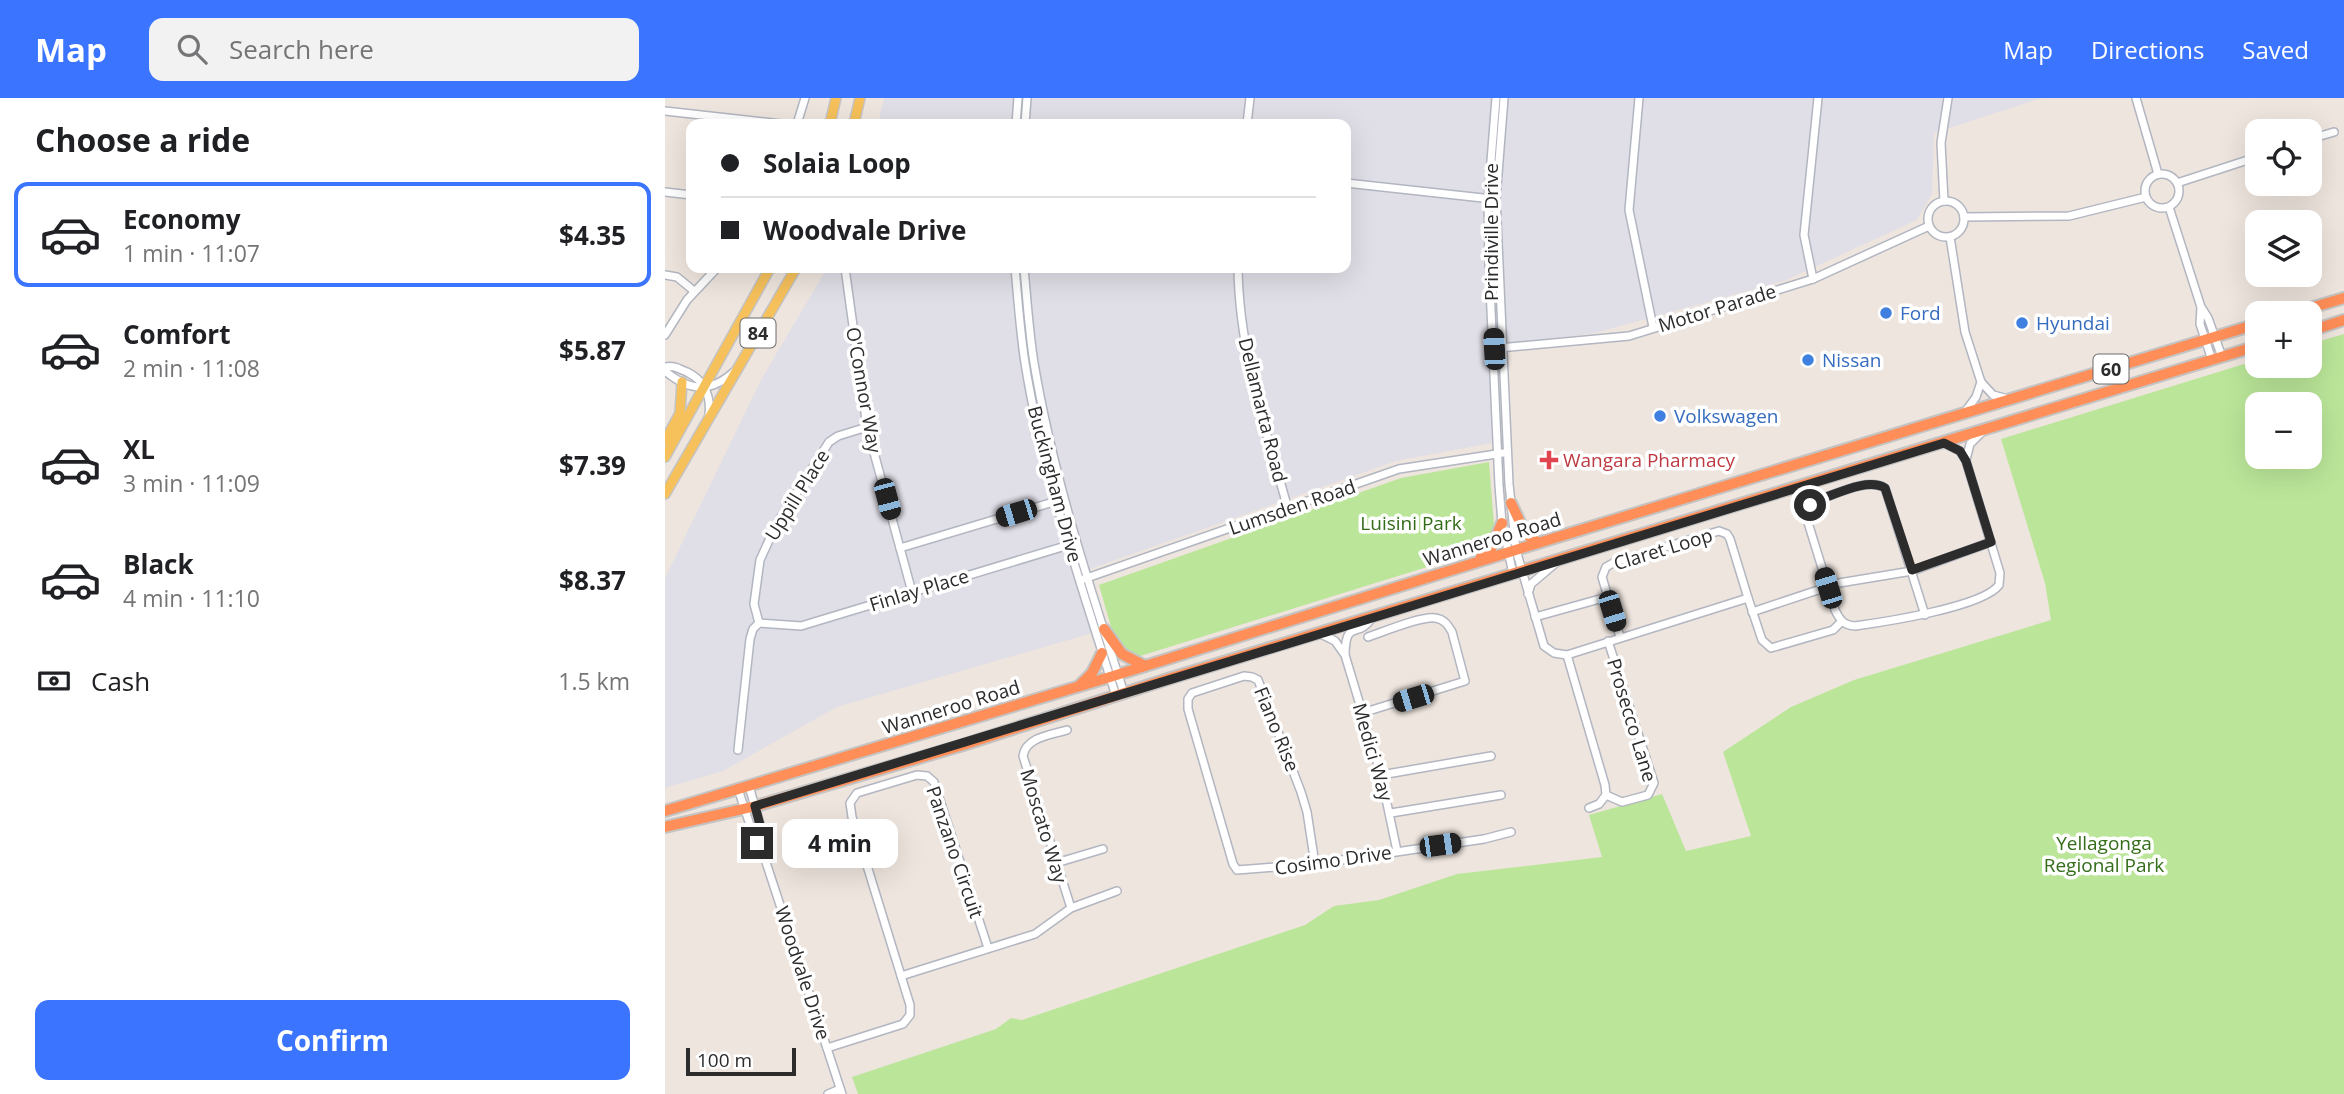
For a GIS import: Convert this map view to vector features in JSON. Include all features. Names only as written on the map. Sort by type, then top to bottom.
[{"type":"highway","points":[[2322,305],[2344,298]]},
{"type":"highway","points":[[2322,327],[2344,320]]},
{"type":"highway","name":"Wanneroo Road","points":[[743,788],[2245,328]]},
{"type":"highway","name":"Wanneroo Road","points":[[667,829],[750,808],[963,745],[2245,350]]},
{"type":"highway","points":[[1511,503],[1525,533],[1538,543]]},
{"type":"highway","points":[[1470,564],[1491,550],[1502,523]]},
{"type":"highway","points":[[1104,629],[1122,654],[1145,666]]},
{"type":"highway","points":[[1078,687],[1092,673],[1102,653]]},
{"type":"highway","name":"60","points":[[665,811],[743,788]]},
{"type":"main road","points":[[831,119],[837,98]]},
{"type":"main road","points":[[855,119],[860,98]]},
{"type":"main road","name":"84","points":[[665,457],[767,273]]},
{"type":"main road","name":"84","points":[[665,494],[793,273]]},
{"type":"main road","points":[[665,441],[680,413],[682,382]]},
{"type":"street","points":[[799,119],[805,98]]},
{"type":"street","points":[[1016,119],[1018,98]]},
{"type":"street","points":[[1025,119],[1027,98]]},
{"type":"street","points":[[1247,119],[1249,98]]},
{"type":"street","name":"Prindiville Drive","points":[[1496,98],[1492,199],[1502,523],[1544,646],[1554,653],[1567,655]]},
{"type":"street","name":"Prindiville Drive","points":[[1492,199],[1504,98]]},
{"type":"street","points":[[1639,98],[1629,210],[1653,327]]},
{"type":"street","points":[[1813,279],[1804,235],[1818,98]]},
{"type":"street","points":[[1944,201],[1941,143],[1948,98]]},
{"type":"street","points":[[2136,98],[2158,174]]},
{"type":"street","points":[[665,111],[736,119]]},
{"type":"street","points":[[2322,136],[2334,132]]},
{"type":"street","points":[[2177,183],[2245,160]]},
{"type":"street","points":[[2158,174],[2169,175],[2177,183],[2179,194],[2169,207],[2158,208],[2148,202],[2146,197],[2145,186],[2152,176],[2158,174]]},
{"type":"street","points":[[1351,184],[1492,199]]},
{"type":"street","points":[[665,192],[686,194]]},
{"type":"street","points":[[1964,217],[2069,216],[2146,197]]},
{"type":"street","points":[[1944,201],[1957,205],[1964,217],[1961,230],[1950,237],[1938,235],[1929,226],[1929,213],[1938,203],[1944,201]]},
{"type":"street","points":[[2169,207],[2201,307],[2200,322],[2211,339],[2217,358]]},
{"type":"street","name":"Motor Parade","points":[[1498,349],[1629,336],[1813,279],[1929,226]]},
{"type":"street","points":[[1950,237],[1965,332],[1981,382],[1993,395],[2009,399]]},
{"type":"street","points":[[665,334],[694,291],[712,273]]},
{"type":"street","name":"O'Connor Way","points":[[846,273],[867,427],[912,592]]},
{"type":"street","name":"Buckingham Drive","points":[[1016,273],[1025,364],[1060,500],[1104,629],[1120,695]]},
{"type":"street","name":"Buckingham Drive","points":[[1025,273],[1034,362],[1060,500]]},
{"type":"street","name":"Dellamarta Road","points":[[1238,273],[1241,316],[1249,361],[1288,509]]},
{"type":"street","points":[[665,275],[677,277],[694,291]]},
{"type":"street","name":"Prindiville Drive","points":[[1498,349],[1511,503],[1512,551]]},
{"type":"street","points":[[708,420],[710,405],[704,386],[698,378],[672,365],[665,369],[692,388],[704,386],[722,383],[738,368]]},
{"type":"street","points":[[1964,412],[1976,397],[1981,382]]},
{"type":"street","name":"Uppill Place","points":[[738,750],[750,639],[753,629],[759,623],[754,604],[760,560],[776,525],[829,442],[838,436],[867,427]]},
{"type":"street","points":[[1966,461],[1970,443],[1984,431]]},
{"type":"street","points":[[1841,622],[1855,626],[1925,615],[1987,595],[1996,589],[2001,580],[2000,573],[1966,461],[1960,451],[1944,443]]},
{"type":"street","name":"Lumsden Road","points":[[1085,579],[1399,469],[1507,452]]},
{"type":"street","points":[[1841,622],[1806,516],[1815,501],[1865,485],[1879,484],[1885,488],[1925,615]]},
{"type":"street","points":[[900,548],[1060,500]]},
{"type":"street","name":"Claret Loop","points":[[1620,637],[1602,577],[1609,564],[1719,531],[1727,534],[1730,539],[1748,598]]},
{"type":"street","points":[[1752,612],[1839,583],[1912,570],[1991,542]]},
{"type":"street","name":"Finlay Place","points":[[759,623],[801,626],[1073,544]]},
{"type":"street","points":[[1528,594],[1531,584],[1563,558]]},
{"type":"street","name":"Buckingham Drive","points":[[1085,579],[1102,653],[1114,676]]},
{"type":"street","points":[[1535,617],[1607,597]]},
{"type":"street","points":[[1590,808],[1599,804],[1607,795],[1567,655],[1748,598],[1762,640],[1771,648],[1833,630],[1841,622]]},
{"type":"street","points":[[1362,713],[1465,681],[1452,632],[1441,619],[1427,618],[1368,637]]},
{"type":"street","points":[[1345,655],[1345,637],[1349,632],[1365,626],[1371,619]]},
{"type":"street","points":[[1321,634],[1335,641],[1345,655]]},
{"type":"street","name":"Prosecco Lane","points":[[1607,795],[1622,802],[1648,795],[1654,783],[1608,641]]},
{"type":"street","name":"Medici Way","points":[[1345,655],[1381,775],[1397,851]]},
{"type":"street","name":"Fiano Rise","points":[[1237,870],[1187,705],[1188,699],[1195,691],[1244,676],[1252,677],[1261,685],[1307,812],[1315,864]]},
{"type":"street","name":"Moscato Way","points":[[1067,730],[1033,741],[1023,753],[1071,908]]},
{"type":"street","points":[[1381,775],[1491,756]]},
{"type":"street","name":"Panzano Circuit","points":[[828,1048],[897,1027],[908,1020],[910,1015],[910,1005],[850,808],[853,798],[864,791],[917,775],[927,776],[933,782],[988,947]]},
{"type":"street","name":"Woodvale Drive","points":[[743,788],[764,840],[763,853],[841,1092]]},
{"type":"street","points":[[1391,813],[1501,795]]},
{"type":"street","name":"Cosimo Drive","points":[[1237,870],[1315,864],[1484,839],[1511,832]]},
{"type":"street","points":[[1056,863],[1103,849]]},
{"type":"street","points":[[901,976],[1035,934],[1071,908],[1117,891]]},
{"type":"street","points":[[828,1094],[841,1092]]},
{"type":"shaded area","points":[[884,98],[2042,98],[1934,133],[1932,194],[1917,220],[1784,281],[1595,333],[1489,347],[1492,443],[1396,461],[1090,569],[1104,625],[1089,634],[837,707],[723,771],[665,788],[665,578],[761,380],[824,273],[1351,273],[1351,119],[879,119]]},
{"type":"green space","name":"Yellagonga Regional Park","points":[[2344,334],[2344,1094],[858,1094],[852,1077],[996,1029],[1011,1018],[1022,1020],[1305,925],[1334,906],[1379,900],[1457,874],[1602,857],[1589,815],[1662,794],[1686,851],[1751,836],[1723,752],[1791,707],[1854,680],[2051,620],[2045,583],[2001,439],[2245,364],[2245,378],[2322,378],[2322,340]]},
{"type":"green space","name":"Luisini Park","points":[[1489,462],[1494,525],[1501,544],[1121,662],[1099,585],[1401,478]]},
{"type":"place","name":"Ford","points":[[1886,313]]},
{"type":"place","name":"Hyundai","points":[[2022,323]]},
{"type":"place","name":"Nissan","points":[[1808,360]]},
{"type":"place","name":"Volkswagen","points":[[1660,416]]},
{"type":"place","name":"Wangara Pharmacy","points":[[1549,460]]},
{"type":"route","points":[[757,843],[763,853],[764,840],[755,806],[963,745],[1171,678],[1265,652],[1563,558],[1944,443],[1960,451],[1966,461],[1991,542],[1912,570],[1889,496],[1879,484],[1865,485],[1810,505]]}]
